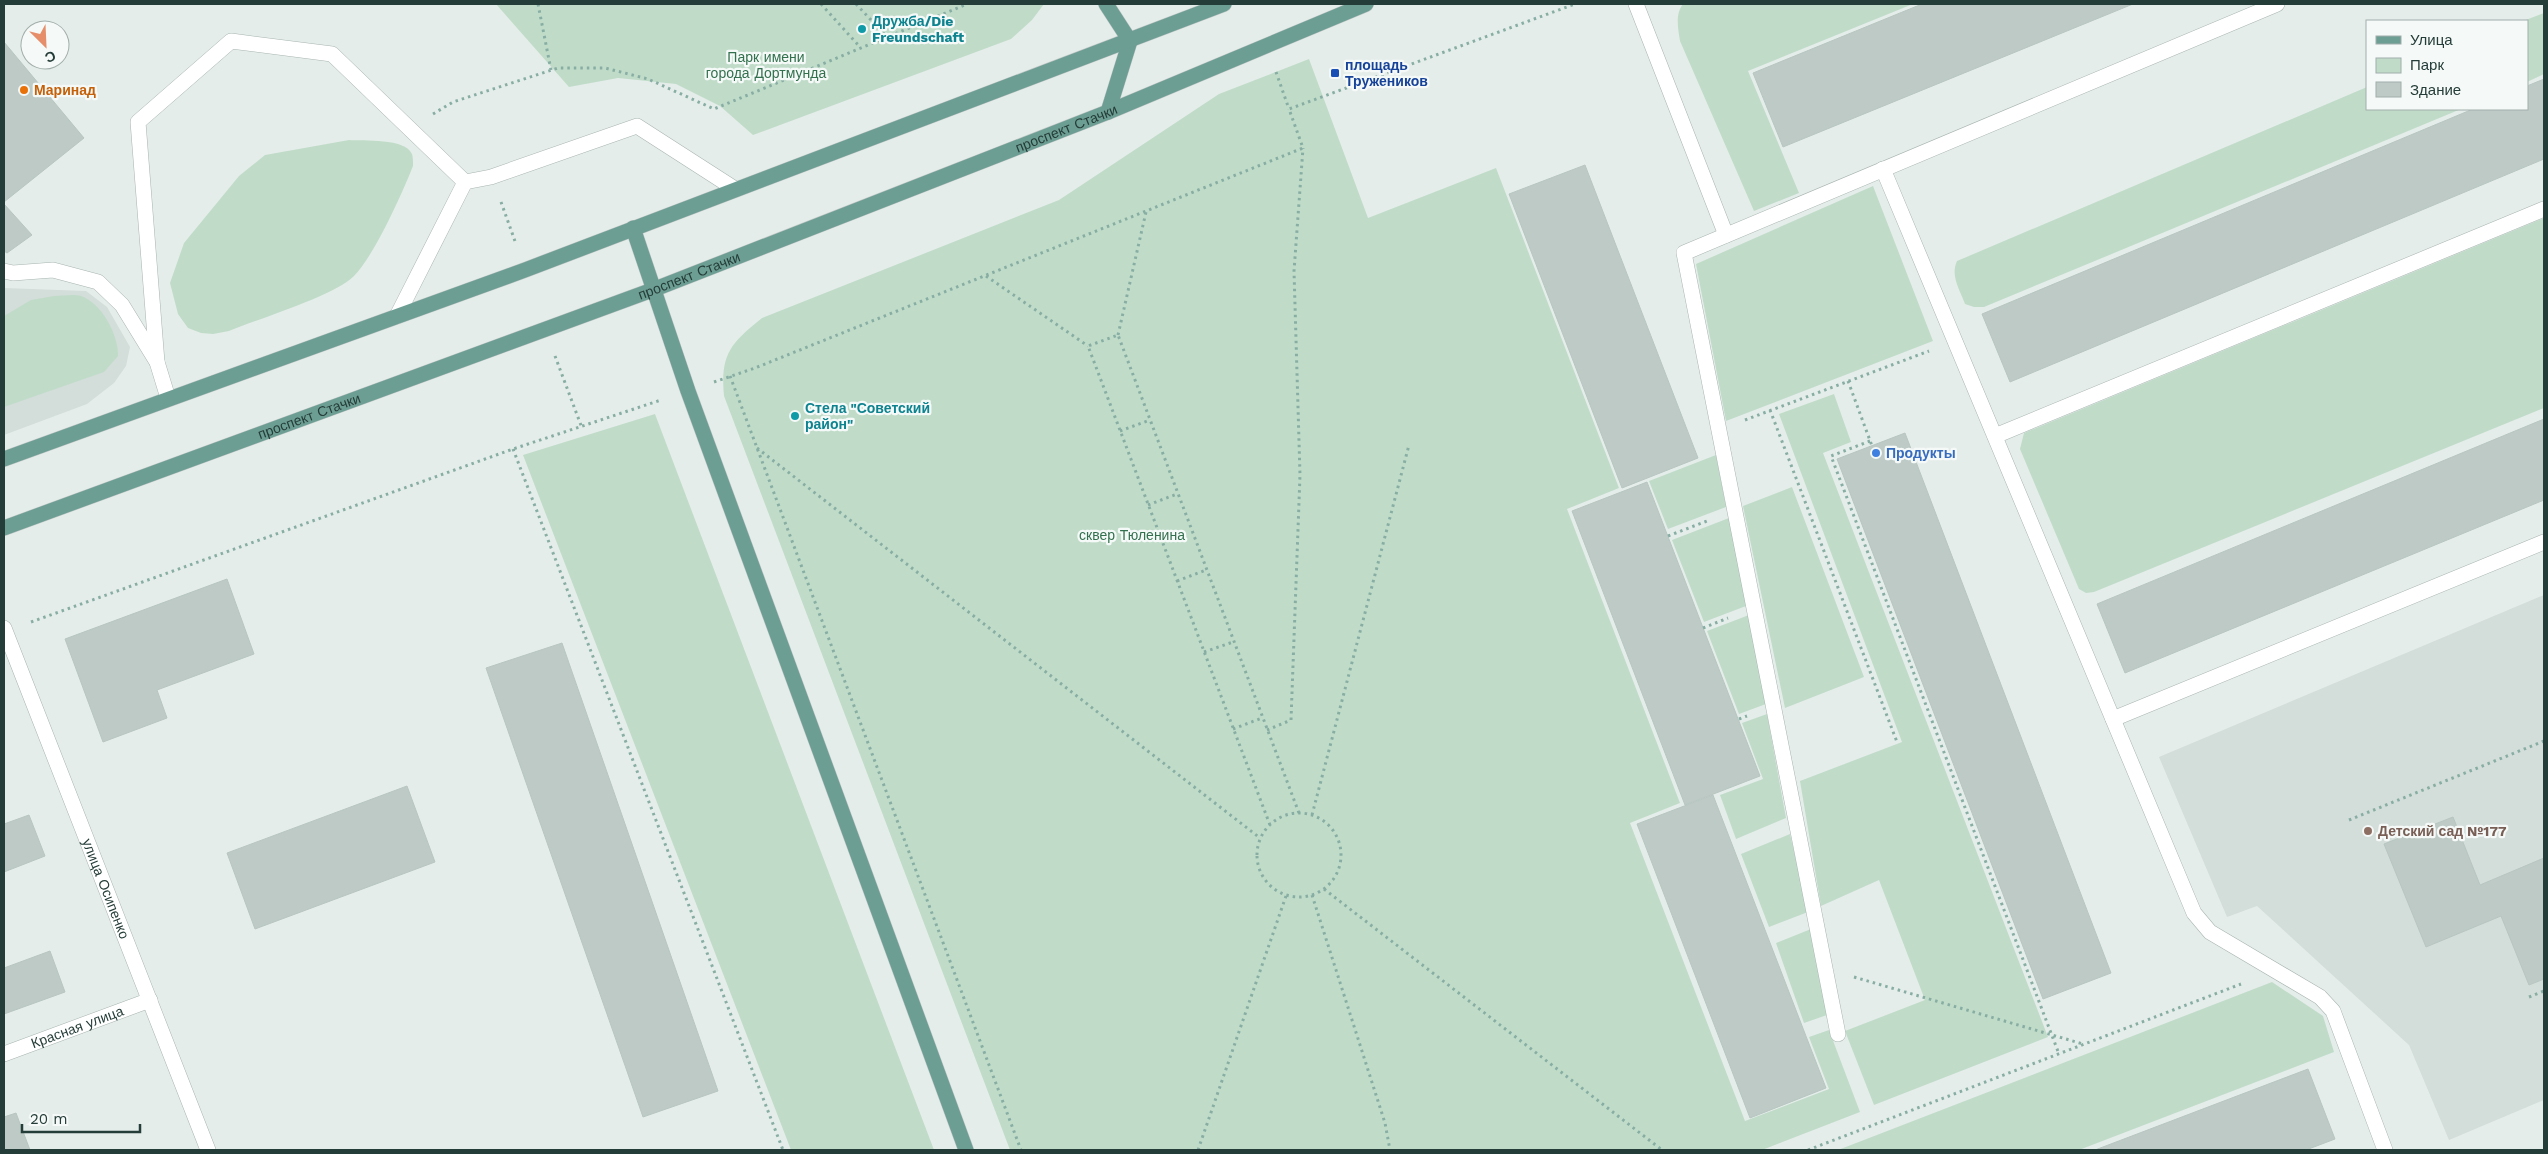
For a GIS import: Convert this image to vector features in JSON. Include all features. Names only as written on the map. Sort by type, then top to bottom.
[{"type":"main road","points":[[1106,4],[1130,41]]},
{"type":"main road","points":[[4,458],[397,316],[1224,4]]},
{"type":"main road","name":"проспект Стачки","points":[[4,528],[655,289],[1108,112],[1366,4]]},
{"type":"main road","points":[[1108,112],[1130,41]]},
{"type":"main road","points":[[633,228],[688,391],[966,1150]]},
{"type":"street","points":[[1636,4],[1726,235]]},
{"type":"street","points":[[1838,1034],[1684,252],[2277,4]]},
{"type":"street","points":[[168,398],[157,362],[138,122],[231,41],[332,54],[465,182]]},
{"type":"street","points":[[465,182],[491,176],[637,126],[735,189]]},
{"type":"street","points":[[1883,169],[2194,913],[2210,932],[2320,997],[2333,1011],[2384,1150]]},
{"type":"street","points":[[397,316],[465,182]]},
{"type":"street","points":[[1995,436],[2544,209]]},
{"type":"street","points":[[4,271],[13,273],[54,270],[98,282],[122,305],[157,362]]},
{"type":"street","points":[[2113,719],[2544,542]]},
{"type":"street","name":"улица Осипенко","points":[[4,630],[208,1150]]},
{"type":"street","name":"Красная улица","points":[[4,1054],[150,1000]]},
{"type":"path","points":[[538,4],[551,70]]},
{"type":"path","points":[[820,4],[860,47]]},
{"type":"path","points":[[856,4],[886,36]]},
{"type":"path","points":[[410,128],[453,102],[551,70],[605,68],[648,79],[714,109],[886,36],[968,4]]},
{"type":"path","points":[[1267,730],[1291,720],[1300,475],[1294,271],[1303,148],[1289,109],[1575,4]]},
{"type":"path","points":[[4,630],[512,449],[730,376],[1303,148]]},
{"type":"path","points":[[1146,211],[1118,335],[1299,813]]},
{"type":"path","points":[[985,276],[1088,346],[1270,825]]},
{"type":"path","points":[[1088,346],[1118,335]]},
{"type":"path","points":[[1719,430],[1955,341]]},
{"type":"path","points":[[730,376],[1021,1150]]},
{"type":"path","points":[[1848,380],[1872,446]]},
{"type":"path","points":[[1770,410],[1897,742]]},
{"type":"path","points":[[1120,431],[1150,420]]},
{"type":"path","points":[[1870,441],[1831,456],[2059,1054]]},
{"type":"path","points":[[1312,815],[1409,445]]},
{"type":"path","points":[[756,448],[1260,838]]},
{"type":"path","points":[[512,449],[783,1150]]},
{"type":"path","points":[[1148,505],[1178,494]]},
{"type":"path","points":[[1668,536],[1735,511]]},
{"type":"path","points":[[1177,581],[1206,570]]},
{"type":"path","points":[[1204,652],[1233,642]]},
{"type":"path","points":[[1233,729],[1262,718]]},
{"type":"path","points":[[2349,820],[2544,742]]},
{"type":"path","points":[[1299,813],[1312,815],[1326,823],[1336,834],[1341,849],[1340,864],[1334,878],[1324,889],[1312,895],[1286,896],[1274,889],[1264,879],[1258,866],[1257,852],[1260,838],[1270,825],[1281,817],[1299,813]]},
{"type":"path","points":[[1324,889],[1662,1150]]},
{"type":"path","points":[[1312,895],[1385,1122],[1390,1150]]},
{"type":"path","points":[[1198,1150],[1286,896]]},
{"type":"path","points":[[1825,968],[2084,1044]]},
{"type":"path","points":[[1808,1150],[2274,971]]},
{"type":"path","points":[[2530,997],[2544,991]]},
{"type":"shaded area","points":[[4,288],[86,291],[107,307],[130,347],[126,366],[114,383],[87,404],[4,435]]},
{"type":"shaded area","name":"Детский сад №177","points":[[2544,595],[2544,1100],[2449,1140],[2409,1045],[2257,906],[2227,917],[2159,757]]},
{"type":"green space","name":"Парк имени города Дортмунда","points":[[496,4],[1044,4],[1032,20],[1011,39],[753,135],[720,106],[676,84],[618,78],[569,87]]},
{"type":"green space","points":[[1683,4],[1913,4],[1748,71],[1799,193],[1754,211],[1680,41],[1678,17]]},
{"type":"green space","points":[[2544,13],[2544,74],[2528,82],[2528,20],[2526,20]]},
{"type":"green space","name":"сквер Тюленина","points":[[1309,59],[1368,218],[1496,168],[1619,488],[1567,509],[1680,803],[1630,823],[1745,1121],[1829,1089],[1809,1037],[1829,1030],[1860,1112],[1762,1150],[1010,1150],[724,396],[723,382],[726,359],[742,335],[762,318],[1059,200],[1219,94]]},
{"type":"green space","points":[[2366,87],[2366,110],[2459,110],[1984,307],[1974,307],[1965,304],[1955,278],[1957,261]]},
{"type":"green space","points":[[349,140],[384,141],[401,145],[412,154],[413,161],[413,166],[395,208],[362,267],[344,284],[330,291],[229,331],[213,334],[201,333],[188,328],[178,314],[170,283],[184,243],[239,176],[265,155]]},
{"type":"green space","points":[[1873,186],[1933,341],[1726,421],[1696,264]]},
{"type":"green space","points":[[2544,218],[2544,408],[2094,592],[2086,593],[2079,589],[2020,449],[2024,433]]},
{"type":"green space","points":[[54,296],[81,296],[96,306],[108,321],[116,339],[118,356],[104,372],[4,407],[4,316],[31,300]]},
{"type":"green space","points":[[1834,394],[1851,442],[1823,453],[2048,1037],[1874,1105],[1845,1031],[1925,1000],[1879,880],[1821,906],[1800,781],[1902,742],[1779,414]]},
{"type":"green space","points":[[655,414],[934,1150],[791,1150],[523,455]]},
{"type":"green space","points":[[1716,455],[1726,507],[1668,529],[1649,481]]},
{"type":"green space","points":[[1792,487],[1864,677],[1785,708],[1743,506]]},
{"type":"green space","points":[[1729,518],[1746,606],[1704,622],[1672,540]]},
{"type":"green space","points":[[1749,615],[1766,704],[1739,714],[1707,631]]},
{"type":"green space","points":[[1767,714],[1786,818],[1736,839],[1720,795],[1763,779],[1742,723]]},
{"type":"green space","points":[[1790,834],[1808,912],[1769,927],[1741,854]]},
{"type":"green space","points":[[1811,929],[1827,1015],[1804,1023],[1776,943]]},
{"type":"green space","points":[[2272,982],[2323,1016],[2334,1052],[2079,1150],[1838,1150]]},
{"type":"building","points":[[1922,4],[2133,4],[1783,147],[1753,73]]},
{"type":"building","name":"Маринад","points":[[4,42],[20,61],[20,70],[27,70],[84,138],[4,202]]},
{"type":"building","points":[[2544,79],[2544,159],[2010,382],[1982,314],[2471,110],[2528,110],[2528,86]]},
{"type":"building","points":[[1585,165],[1698,458],[1622,488],[1509,194]]},
{"type":"building","points":[[4,204],[32,235],[7,253],[4,251]]},
{"type":"building","points":[[2544,419],[2544,500],[2125,673],[2097,604]]},
{"type":"building","points":[[1905,433],[2111,973],[2043,999],[1837,459]]},
{"type":"building","points":[[1647,482],[1760,776],[1685,805],[1572,511]]},
{"type":"building","points":[[227,579],[254,654],[157,690],[167,718],[103,742],[65,639]]},
{"type":"building","points":[[562,643],[718,1091],[643,1117],[486,668]]},
{"type":"building","points":[[407,786],[435,862],[255,929],[227,853]]},
{"type":"building","points":[[1713,795],[1826,1088],[1750,1118],[1637,824]]},
{"type":"building","points":[[29,815],[45,856],[4,872],[4,824]]},
{"type":"building","points":[[2453,817],[2480,885],[2544,858],[2544,979],[2529,985],[2501,916],[2426,947],[2384,844]]},
{"type":"building","points":[[50,951],[65,992],[4,1014],[4,968]]},
{"type":"building","points":[[2308,1069],[2335,1139],[2306,1150],[2095,1150]]},
{"type":"building","points":[[16,1113],[30,1150],[4,1150],[4,1117]]},
{"type":"place","name":"Дружба/Die Freundschaft","points":[[862,29]]},
{"type":"place","name":"площадь Тружеников","points":[[1335,73]]},
{"type":"place","name":"Маринад","points":[[24,90]]},
{"type":"place","name":"Стела \"Советский район\"","points":[[795,416]]},
{"type":"place","name":"Продукты","points":[[1876,453]]},
{"type":"place","name":"Детский сад №177","points":[[2368,831]]}]
